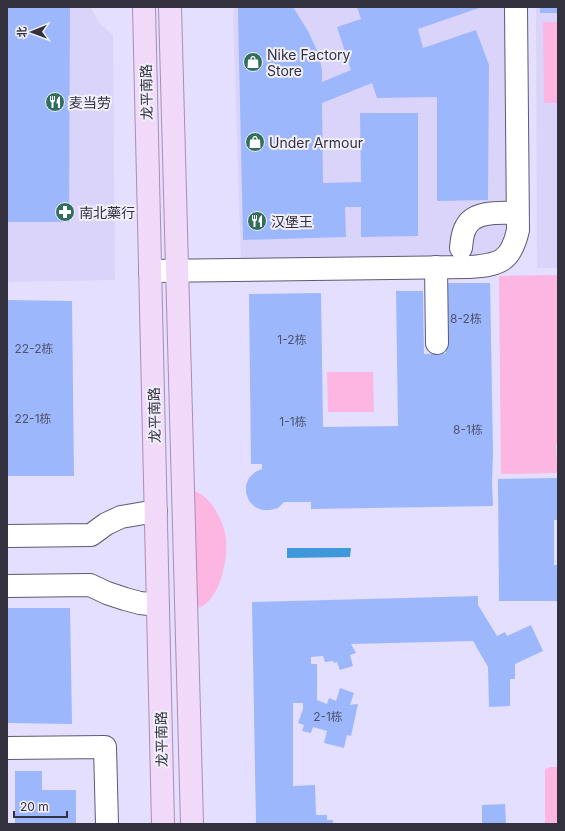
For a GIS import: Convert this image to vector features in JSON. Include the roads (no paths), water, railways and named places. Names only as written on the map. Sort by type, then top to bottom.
[{"type":"main road","name":"龙平南路","points":[[140,8],[150,271],[163,824]]},
{"type":"main road","name":"龙平南路","points":[[173,8],[177,271],[192,824]]},
{"type":"street","points":[[150,271],[482,266],[494,264],[503,260],[510,253],[518,230],[516,7]]},
{"type":"street","points":[[461,248],[462,237],[466,225],[476,217],[486,214],[518,213]]},
{"type":"street","points":[[436,267],[437,343]]},
{"type":"street","points":[[7,536],[91,535],[106,524],[121,517],[156,511]]},
{"type":"street","points":[[7,586],[90,585],[124,599],[158,605]]},
{"type":"street","points":[[7,748],[105,747],[107,824]]},
{"type":"water","points":[[287,548],[351,548],[350,557],[287,558]]},
{"type":"place","name":"Nike Factory Store","points":[[253,62]]},
{"type":"place","name":"麦当劳","points":[[55,102]]},
{"type":"place","name":"Under Armour","points":[[255,142]]},
{"type":"place","name":"南北藥行","points":[[65,212]]},
{"type":"place","name":"汉堡王","points":[[257,221]]}]
